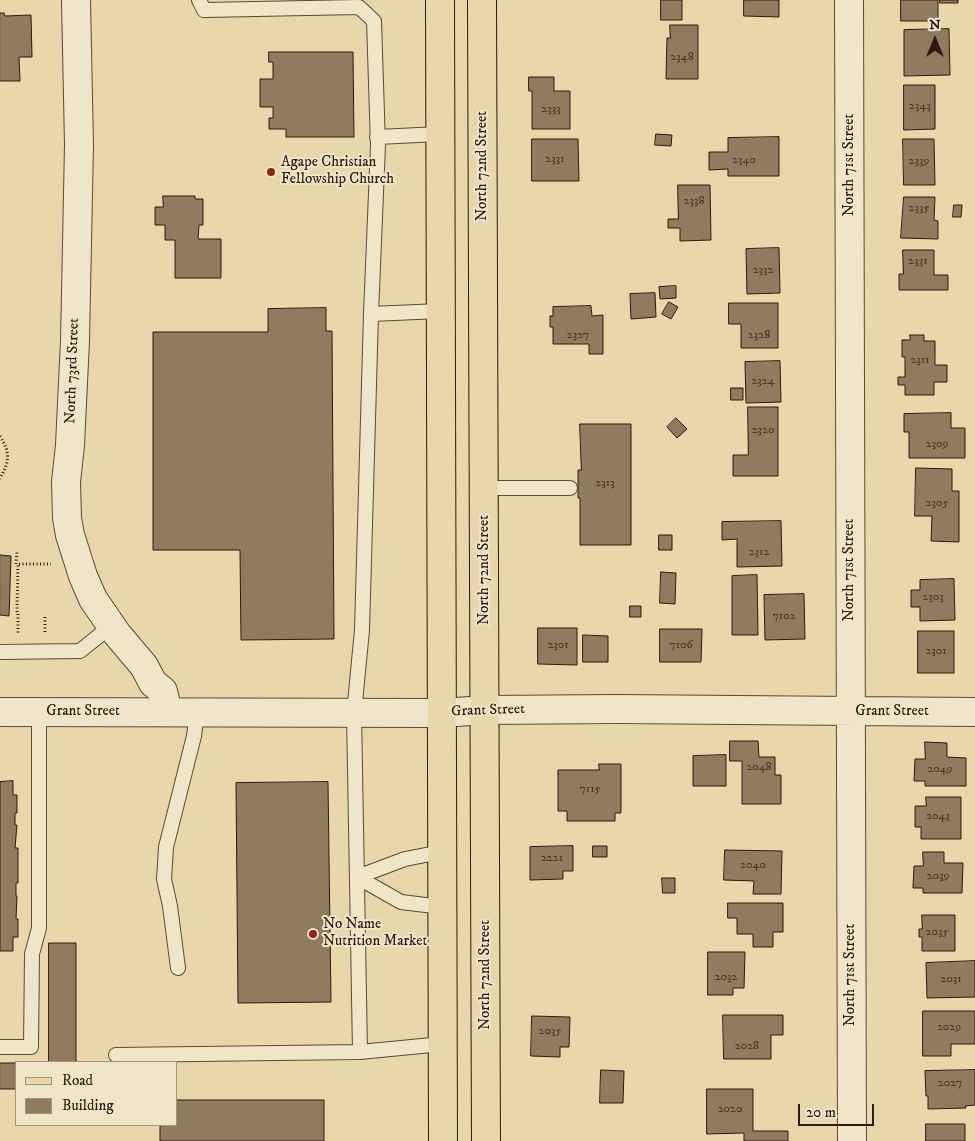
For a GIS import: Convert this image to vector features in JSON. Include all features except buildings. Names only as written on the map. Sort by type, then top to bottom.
[{"type":"main road","points":[[440,0],[443,1141]]},
{"type":"main road","name":"North 72nd Street","points":[[482,0],[486,710],[486,1141]]},
{"type":"street","name":"North 73rd Street","points":[[76,0],[78,154],[74,341],[70,445],[66,482],[67,518],[70,535],[83,576],[93,599],[111,626],[144,666],[153,683],[163,691],[168,712]]},
{"type":"street","name":"North 71st Street","points":[[849,0],[852,1141]]},
{"type":"street","name":"Grant Street","points":[[0,712],[441,713],[486,710],[975,712]]},
{"type":"lane","points":[[199,0],[204,10],[359,8],[374,21],[377,136],[362,630],[354,713],[360,1052]]},
{"type":"lane","points":[[377,136],[440,134]]},
{"type":"lane","points":[[371,314],[440,311]]},
{"type":"lane","points":[[485,488],[570,488]]},
{"type":"lane","points":[[0,652],[80,651],[111,626]]},
{"type":"lane","points":[[0,1047],[31,1047],[32,954],[39,928],[39,712]]},
{"type":"lane","points":[[178,968],[170,906],[164,879],[166,847],[194,736],[196,712]]},
{"type":"lane","points":[[357,877],[405,859],[442,852]]},
{"type":"lane","points":[[357,877],[401,902],[442,907]]},
{"type":"lane","points":[[116,1055],[360,1052],[442,1044]]},
{"type":"path","points":[[0,436],[8,457],[6,467],[0,479]]},
{"type":"path","points":[[17,552],[15,564],[18,635]]},
{"type":"path","points":[[15,564],[55,564]]},
{"type":"path","points":[[44,635],[45,615]]},
{"type":"place","name":"Agape Christian Fellowship Church","points":[[271,172]]},
{"type":"place","name":"No Name Nutrition Market","points":[[313,934]]}]
